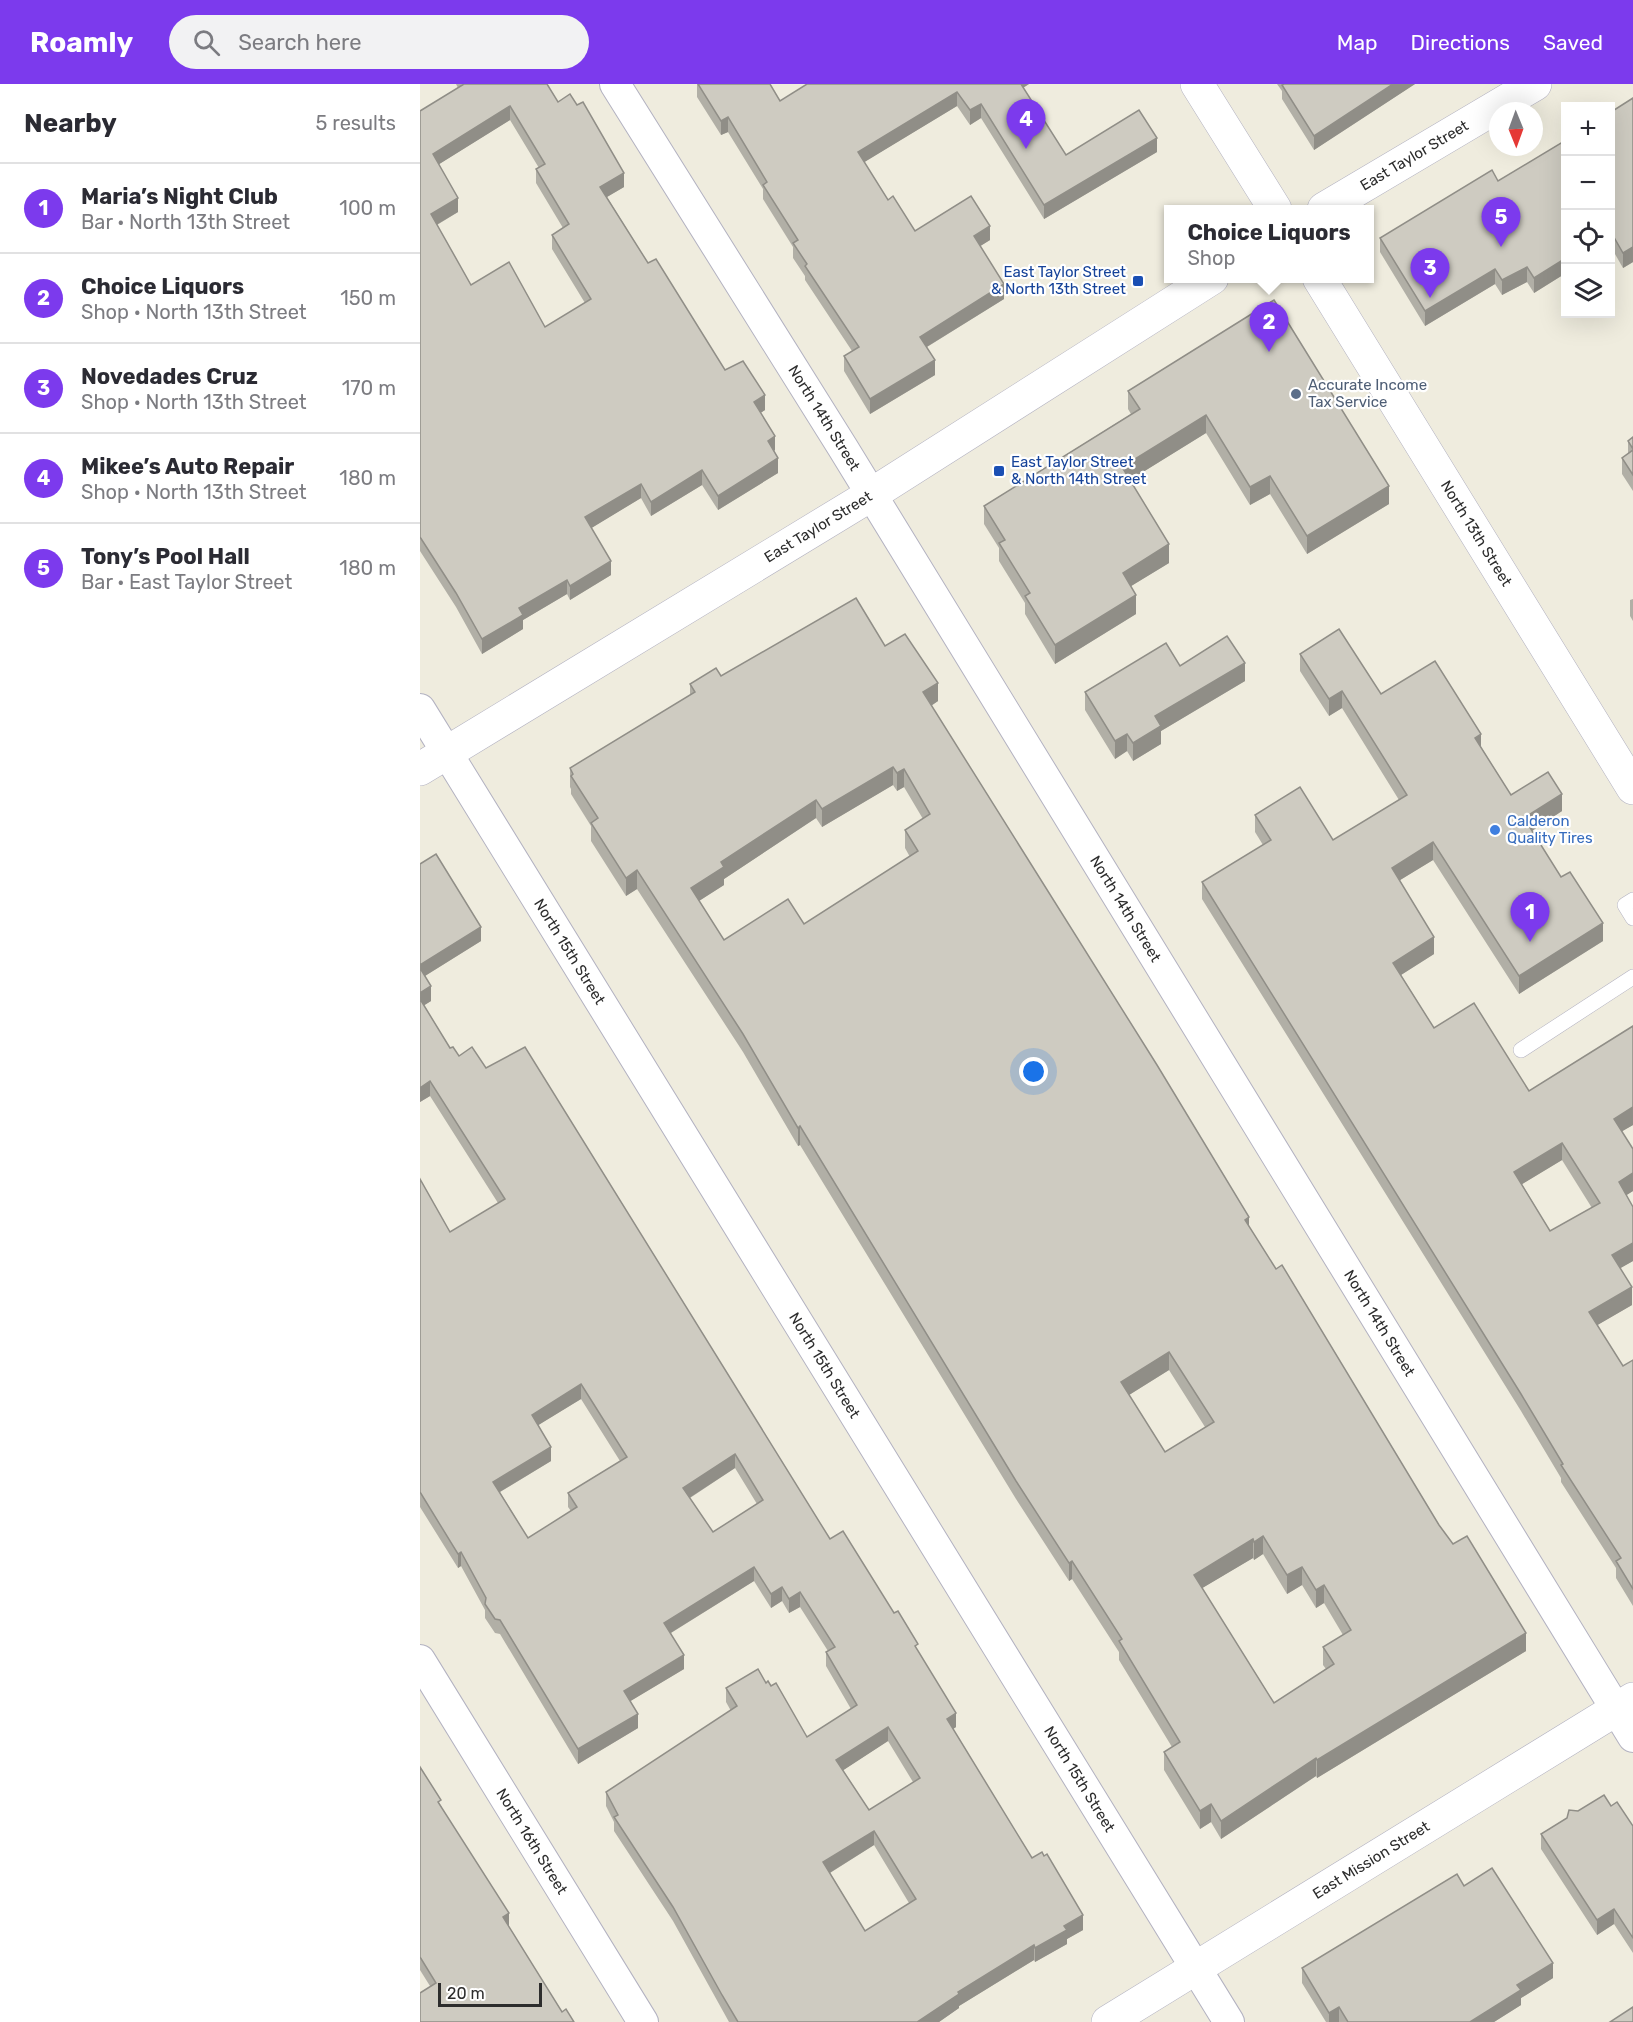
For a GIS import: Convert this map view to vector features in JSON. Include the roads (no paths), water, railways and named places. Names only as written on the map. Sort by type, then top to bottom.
[{"type":"main road","points":[[1197,84],[1272,205]]},
{"type":"main road","name":"East Taylor Street","points":[[1332,205],[1535,84]]},
{"type":"main road","name":"East Taylor Street","points":[[433,761],[869,496],[1206,283]]},
{"type":"main road","name":"North 13th Street","points":[[1321,283],[1633,788]]},
{"type":"main road","name":"East Mission Street","points":[[1108,2022],[1624,1704]]},
{"type":"street","name":"North 14th Street","points":[[615,84],[843,448],[869,496],[1624,1704],[1633,1737]]},
{"type":"street","name":"North 15th Street","points":[[420,709],[433,761],[1229,2022]]},
{"type":"street","name":"North 16th Street","points":[[420,1660],[643,2022]]},
{"type":"lane","points":[[1633,900],[1625,905],[1633,918]]},
{"type":"lane","points":[[1521,1050],[1633,977]]},
{"type":"place","name":"Mikee’s Auto Repair","points":[[1026,149]]},
{"type":"place","name":"Tony’s Pool Hall","points":[[1501,247]]},
{"type":"place","name":"East Taylor Street & North 13th Street","points":[[1138,281]]},
{"type":"place","name":"Novedades Cruz","points":[[1430,298]]},
{"type":"place","name":"Choice Liquors","points":[[1269,352]]},
{"type":"place","name":"Accurate Income Tax Service","points":[[1296,394]]},
{"type":"place","name":"East Taylor Street & North 14th Street","points":[[999,471]]},
{"type":"place","name":"Calderon Quality Tires","points":[[1495,830]]},
{"type":"place","name":"Maria’s Night Club","points":[[1530,942]]}]
